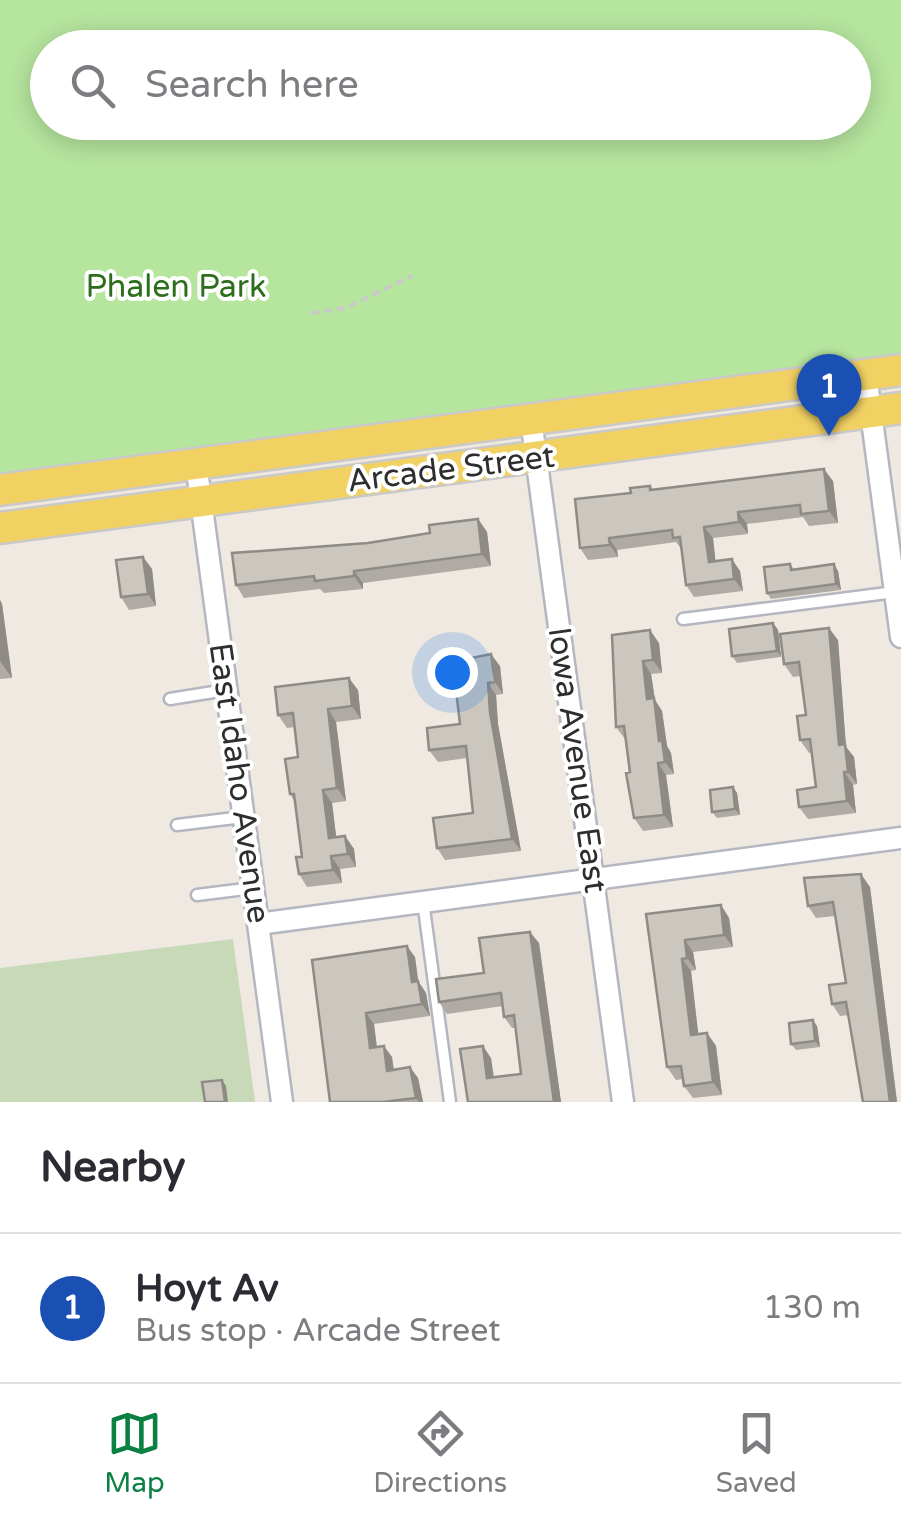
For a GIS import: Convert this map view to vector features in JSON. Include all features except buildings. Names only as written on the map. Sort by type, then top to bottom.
[{"type":"main road","name":"Arcade Street","points":[[0,490],[901,370]]},
{"type":"main road","name":"Arcade Street","points":[[0,528],[886,410]]},
{"type":"street","points":[[866,375],[886,410],[895,592],[901,637]]},
{"type":"street","name":"Iowa Avenue East","points":[[531,419],[623,1102]]},
{"type":"street","name":"East Idaho Avenue","points":[[196,463],[282,1102]]},
{"type":"street","points":[[258,924],[901,838]]},
{"type":"lane","points":[[683,620],[895,592]]},
{"type":"lane","points":[[170,700],[226,690]]},
{"type":"lane","points":[[177,825],[243,818]]},
{"type":"lane","points":[[198,894],[253,888]]},
{"type":"lane","points":[[423,901],[450,1102]]},
{"type":"path","points":[[310,313],[344,308],[412,276]]},
{"type":"green space","name":"Phalen Park","points":[[0,0],[901,0],[901,355],[0,475]]},
{"type":"green space","points":[[233,939],[255,1102],[0,1102],[0,968]]},
{"type":"place","name":"Hoyt Av","points":[[829,436]]}]
